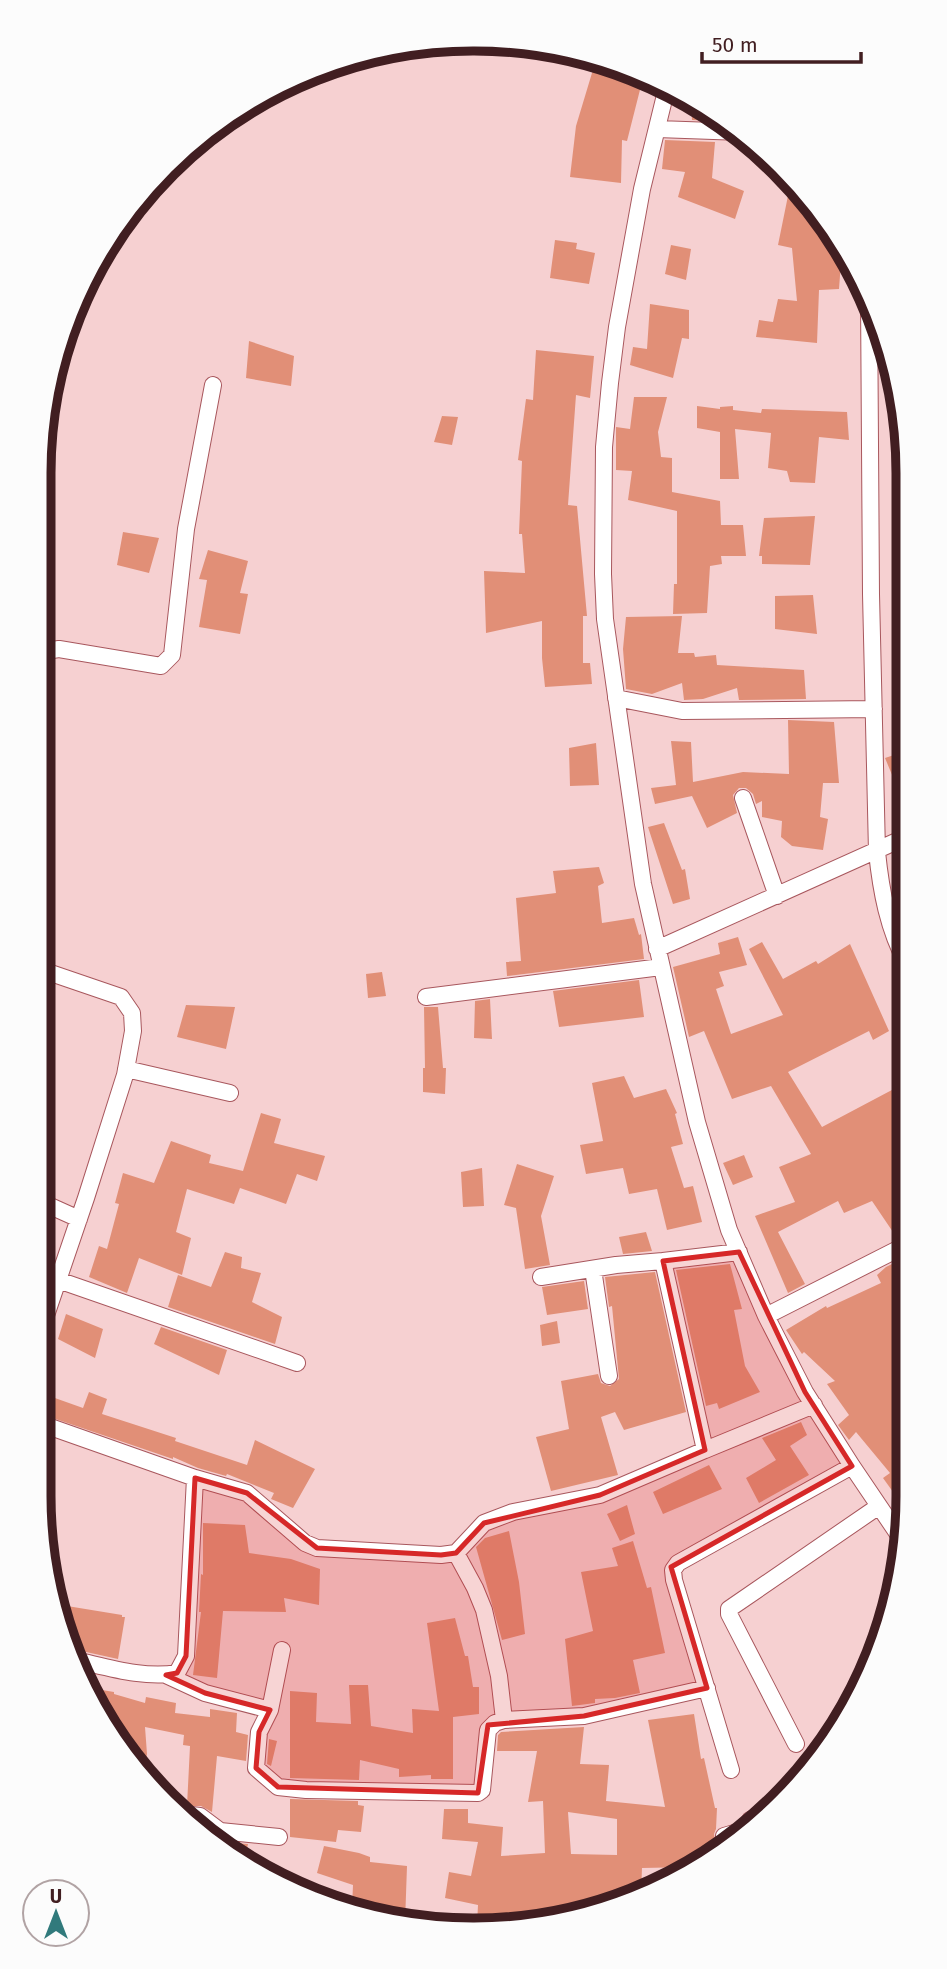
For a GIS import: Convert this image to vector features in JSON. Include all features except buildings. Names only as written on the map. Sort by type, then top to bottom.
[{"type":"street","points":[[665,96],[642,189],[617,327],[604,447],[605,619],[643,884],[697,1122],[729,1230],[766,1316],[814,1405],[895,1529]]},
{"type":"street","points":[[657,129],[721,131]]},
{"type":"street","points":[[869,326],[877,852],[881,887],[889,922],[896,938]]},
{"type":"street","points":[[51,650],[59,649],[161,666],[172,655],[186,529],[213,385]]},
{"type":"street","points":[[616,698],[682,711],[874,709]]},
{"type":"street","points":[[743,798],[777,896]]},
{"type":"street","points":[[657,949],[896,842]]},
{"type":"street","points":[[426,997],[661,967]]},
{"type":"street","points":[[51,973],[121,997],[132,1013],[133,1031],[126,1069],[51,1300]]},
{"type":"street","points":[[126,1069],[230,1093]]},
{"type":"street","points":[[51,1207],[79,1219]]},
{"type":"street","points":[[766,1316],[896,1250]]},
{"type":"street","points":[[541,1277],[738,1251]]},
{"type":"street","points":[[663,1261],[705,1450]]},
{"type":"street","points":[[593,1269],[608,1376]]},
{"type":"street","points":[[58,1280],[297,1363]]},
{"type":"street","points":[[51,1428],[195,1478],[247,1493],[305,1543],[317,1548],[441,1555],[456,1553],[484,1523],[513,1512],[600,1495],[814,1405]]},
{"type":"street","points":[[731,1770],[673,1575],[675,1566],[852,1466]]},
{"type":"street","points":[[85,1662],[122,1670],[166,1675],[177,1673],[186,1656],[195,1478]]},
{"type":"street","points":[[796,1744],[729,1614],[729,1609],[879,1506]]},
{"type":"street","points":[[456,1553],[484,1610],[499,1676],[504,1720]]},
{"type":"street","points":[[282,1650],[270,1710],[259,1732],[256,1768],[278,1787],[306,1790],[478,1793],[482,1790],[488,1730],[495,1723],[504,1720],[584,1716],[707,1688]]},
{"type":"street","points":[[166,1675],[205,1693],[270,1710]]},
{"type":"street","points":[[222,1835],[278,1837]]},
{"type":"highlighted area","points":[[739,1252],[805,1392],[852,1466],[671,1567],[707,1688],[584,1716],[488,1725],[478,1793],[278,1787],[256,1768],[259,1732],[270,1710],[205,1693],[166,1675],[177,1673],[186,1656],[195,1478],[247,1493],[317,1548],[441,1555],[456,1553],[484,1523],[600,1495],[705,1450],[663,1261]]}]
